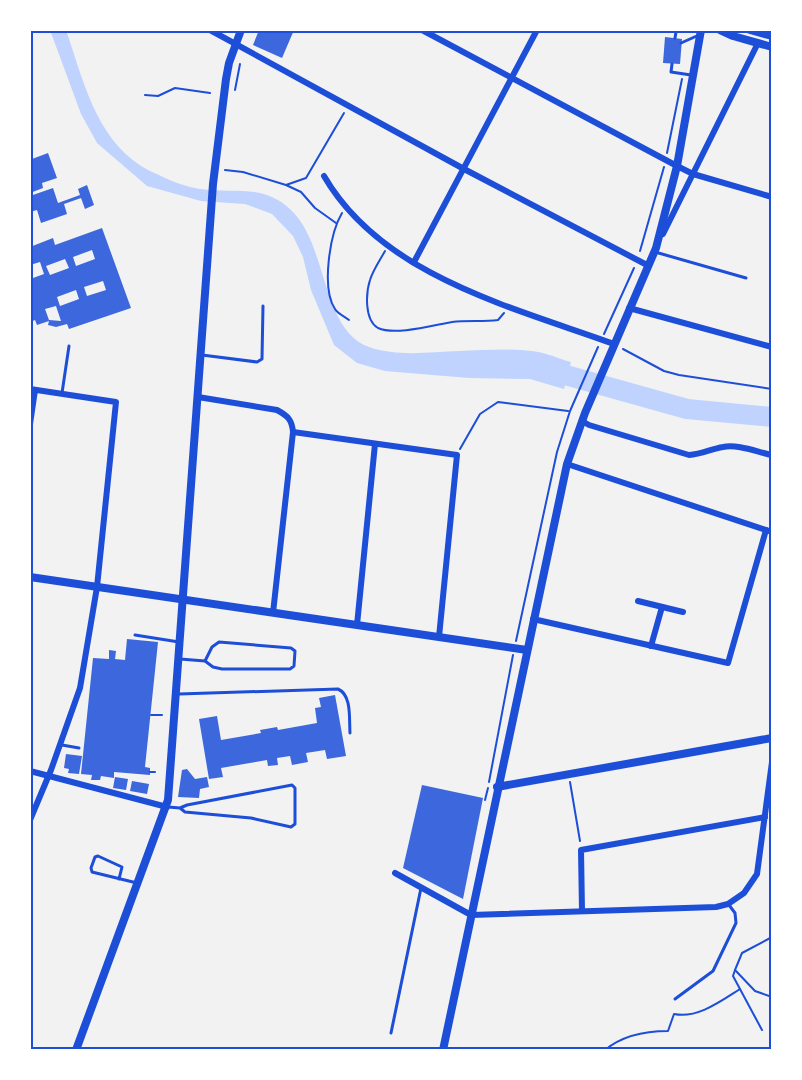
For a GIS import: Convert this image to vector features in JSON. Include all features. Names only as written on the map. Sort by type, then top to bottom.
[{"type":"main road","points":[[76,1050],[167,807],[181,642],[213,184],[226,79],[241,30]]},
{"type":"main road","points":[[720,30],[772,47]]},
{"type":"main road","points":[[750,30],[768,33]]},
{"type":"main road","points":[[443,1050],[567,464],[602,372],[616,346],[629,308],[655,250],[677,166],[700,32]]},
{"type":"street","points":[[210,30],[464,169],[648,265]]},
{"type":"street","points":[[422,30],[693,174],[772,196]]},
{"type":"street","points":[[414,262],[537,30]]},
{"type":"street","points":[[655,250],[758,44]]},
{"type":"street","points":[[324,176],[345,208],[365,229],[388,246],[451,284],[483,298],[616,346]]},
{"type":"street","points":[[629,308],[772,347]]},
{"type":"street","points":[[30,424],[32,389],[117,402],[97,587],[80,688],[30,820]]},
{"type":"street","points":[[198,397],[277,411],[286,415],[292,422],[293,432],[273,613]]},
{"type":"street","points":[[582,421],[689,455],[703,454],[725,446],[744,448],[772,456]]},
{"type":"street","points":[[293,432],[456,455],[439,637]]},
{"type":"street","points":[[357,625],[375,444]]},
{"type":"street","points":[[533,619],[728,663],[769,531],[567,464]]},
{"type":"street","points":[[30,577],[527,650]]},
{"type":"street","points":[[638,601],[683,612]]},
{"type":"street","points":[[651,646],[662,607]]},
{"type":"street","points":[[497,787],[772,738]]},
{"type":"street","points":[[395,873],[471,915],[716,907],[728,904],[744,893],[757,874],[772,762]]},
{"type":"street","points":[[30,771],[167,807]]},
{"type":"street","points":[[582,911],[581,850],[765,817]]},
{"type":"lane","points":[[673,30],[676,32],[675,38]]},
{"type":"lane","points":[[681,43],[700,32]]},
{"type":"lane","points":[[672,64],[671,72],[693,76]]},
{"type":"lane","points":[[655,250],[746,278]]},
{"type":"lane","points":[[202,355],[257,362],[262,359],[263,306]]},
{"type":"lane","points":[[63,393],[69,346]]},
{"type":"lane","points":[[135,635],[181,642]]},
{"type":"lane","points":[[179,659],[205,661],[213,667],[222,669],[290,669],[294,666],[295,651],[291,648],[222,642],[214,645],[205,661]]},
{"type":"lane","points":[[177,694],[338,689],[347,697],[350,733]]},
{"type":"lane","points":[[60,744],[80,748]]},
{"type":"lane","points":[[167,807],[180,808],[291,784],[295,788],[296,822],[291,826],[251,818],[185,812],[180,808]]},
{"type":"lane","points":[[119,879],[122,867],[98,855],[95,857],[92,872],[119,879],[139,884]]},
{"type":"lane","points":[[391,1033],[421,888]]},
{"type":"lane","points":[[675,999],[713,970],[736,923],[735,914],[728,904]]},
{"type":"path","points":[[484,806],[514,648],[557,452],[579,389],[638,260],[666,160],[683,74]]},
{"type":"path","points":[[145,95],[158,96],[175,88],[210,93]]},
{"type":"path","points":[[286,185],[306,178],[347,106]]},
{"type":"path","points":[[225,170],[243,172],[301,192],[315,208],[336,223]]},
{"type":"path","points":[[345,208],[336,223],[327,282],[335,309],[349,320]]},
{"type":"path","points":[[388,246],[370,281],[368,308],[371,321],[378,328],[400,331],[454,322],[498,320],[508,307]]},
{"type":"path","points":[[616,346],[663,370],[678,375],[772,389]]},
{"type":"path","points":[[456,455],[480,414],[498,402],[568,411]]},
{"type":"path","points":[[151,715],[162,715]]},
{"type":"path","points":[[150,772],[155,772]]},
{"type":"path","points":[[568,774],[581,850]]},
{"type":"path","points":[[762,1030],[733,976],[742,953],[772,937]]},
{"type":"path","points":[[735,970],[755,991],[772,997]]},
{"type":"path","points":[[605,1050],[615,1042],[633,1035],[668,1031],[674,1014],[682,1016],[704,1010],[740,989]]},
{"type":"water","points":[[50,30],[66,30],[85,87],[102,123],[125,154],[141,166],[190,187],[247,191],[270,196],[291,210],[303,225],[333,305],[353,338],[369,347],[402,353],[505,349],[542,353],[571,362],[564,389],[530,379],[469,378],[385,371],[357,363],[334,345],[311,290],[303,257],[293,236],[272,214],[245,204],[201,201],[147,186],[97,143],[81,114]]},
{"type":"building","points":[[259,30],[294,30],[282,58],[253,45]]},
{"type":"building","points":[[665,37],[682,39],[680,64],[663,63]]},
{"type":"building","points":[[48,153],[57,178],[42,183],[43,188],[30,193],[30,155],[32,159]]},
{"type":"building","points":[[87,185],[94,205],[85,209],[81,198],[64,204],[67,214],[41,223],[37,210],[30,212],[30,196],[53,188],[58,203],[80,195],[78,189]]},
{"type":"building","points":[[102,228],[131,308],[69,329],[67,324],[56,327],[48,325],[49,321],[37,325],[35,320],[30,322],[30,272],[33,278],[44,274],[40,262],[30,265],[30,247],[53,238],[55,245]],"holes":[[[92,250],[95,259],[76,266],[73,257]],[[65,259],[69,268],[50,275],[46,266]],[[103,281],[106,290],[87,296],[84,287]],[[76,290],[79,299],[60,306],[57,297]],[[56,306],[61,321],[49,320],[45,309]]]},
{"type":"building","points":[[127,639],[158,642],[145,767],[150,768],[150,775],[114,772],[114,778],[101,776],[100,780],[91,780],[92,775],[81,774],[93,658],[109,659],[109,650],[116,651],[115,659],[125,660]]},
{"type":"building","points":[[335,695],[346,756],[327,759],[325,750],[306,753],[308,762],[292,765],[290,756],[277,758],[278,765],[268,766],[267,760],[221,768],[223,777],[209,779],[199,719],[217,716],[221,740],[261,733],[260,730],[277,727],[278,730],[317,723],[315,708],[321,707],[319,698]]},
{"type":"building","points":[[66,754],[82,756],[79,774],[68,773],[69,769],[64,768]]},
{"type":"building","points":[[187,769],[195,779],[207,777],[209,787],[200,789],[199,798],[178,797],[182,770]]},
{"type":"building","points":[[115,777],[128,779],[126,790],[113,788]]},
{"type":"building","points":[[132,781],[149,784],[147,794],[130,791]]},
{"type":"building","points":[[422,785],[483,798],[463,899],[403,868]]},
{"type":"waterway","points":[[544,369],[687,409],[772,417]]}]
